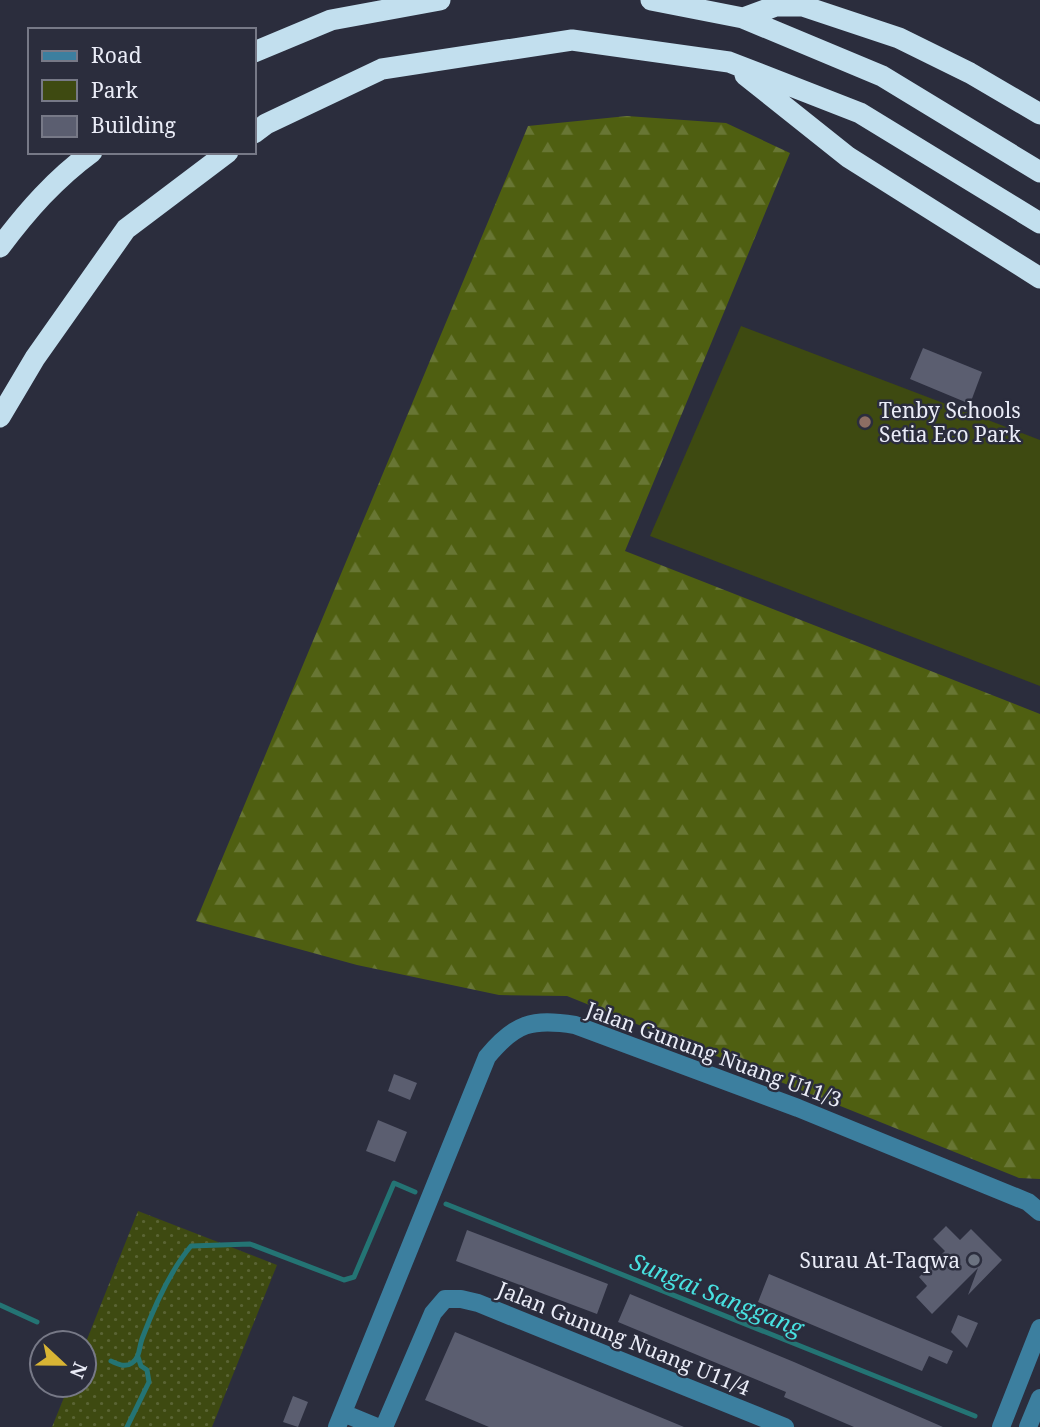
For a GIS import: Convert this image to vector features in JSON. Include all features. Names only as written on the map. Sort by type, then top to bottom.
[{"type":"highway","points":[[256,51],[331,20],[440,0]]},
{"type":"highway","points":[[651,0],[743,18],[882,76],[1040,172]]},
{"type":"highway","points":[[743,18],[776,6],[803,6],[900,38],[1040,114]]},
{"type":"highway","points":[[256,132],[266,124],[382,69],[572,40],[729,62],[860,113],[1040,223]]},
{"type":"highway","points":[[729,62],[848,157],[1040,278]]},
{"type":"highway","points":[[0,247],[27,210],[69,169],[89,154]]},
{"type":"highway","points":[[0,416],[35,358],[126,229],[225,154]]},
{"type":"street","name":"Jalan Gunung Nuang U11/3","points":[[340,1420],[487,1057],[502,1039],[517,1027],[553,1022],[575,1026],[798,1108],[1036,1205]]},
{"type":"street","name":"Jalan Gunung Nuang U11/4","points":[[384,1427],[424,1329],[445,1299],[478,1303],[785,1427]]},
{"type":"street","points":[[1001,1427],[1040,1328]]},
{"type":"street","points":[[1028,1427],[1040,1398]]},
{"type":"street","points":[[340,1420],[377,1427]]},
{"type":"green space","points":[[627,116],[726,123],[790,153],[625,551],[1040,714],[1040,1179],[1019,1178],[567,996],[499,995],[357,965],[196,921],[528,126]]},
{"type":"green space","name":"Tenby Schools Setia Eco Park","points":[[741,326],[1040,440],[1040,686],[650,536]]},
{"type":"green space","points":[[138,1211],[277,1265],[212,1427],[52,1427],[63,1399],[98,1399],[98,1329],[91,1329]]},
{"type":"building","points":[[923,348],[982,372],[970,404],[910,379]]},
{"type":"building","points":[[394,1074],[417,1083],[410,1100],[388,1091]]},
{"type":"building","points":[[378,1120],[407,1132],[395,1162],[366,1151]]},
{"type":"building","points":[[946,1226],[960,1240],[971,1229],[1002,1260],[968,1295],[978,1268],[932,1314],[916,1297],[927,1286],[919,1277],[945,1251],[933,1239]]},
{"type":"building","points":[[467,1230],[608,1284],[597,1314],[456,1261]]},
{"type":"building","points":[[769,1274],[953,1351],[947,1364],[929,1356],[922,1371],[758,1302]]},
{"type":"building","points":[[630,1294],[943,1427],[854,1427],[784,1397],[786,1392],[618,1322]]},
{"type":"building","points":[[958,1315],[978,1323],[967,1348],[951,1332]]},
{"type":"building","points":[[455,1332],[684,1427],[489,1427],[425,1400]]},
{"type":"building","points":[[293,1396],[308,1402],[298,1427],[283,1422]]},
{"type":"waterway","name":"Sungai Sanggang","points":[[111,1361],[127,1365],[137,1358],[142,1339],[163,1290],[191,1246],[250,1244],[344,1280],[354,1277],[394,1183],[415,1192]]},
{"type":"waterway","name":"Sungai Sanggang","points":[[446,1204],[975,1416]]},
{"type":"waterway","name":"Sungai Sanggang","points":[[0,1305],[37,1322]]},
{"type":"waterway","points":[[127,1427],[149,1382],[147,1370],[141,1366],[138,1357]]},
{"type":"place","name":"Tenby Schools Setia Eco Park","points":[[865,422]]},
{"type":"place","name":"Surau At-Taqwa","points":[[974,1260]]}]
